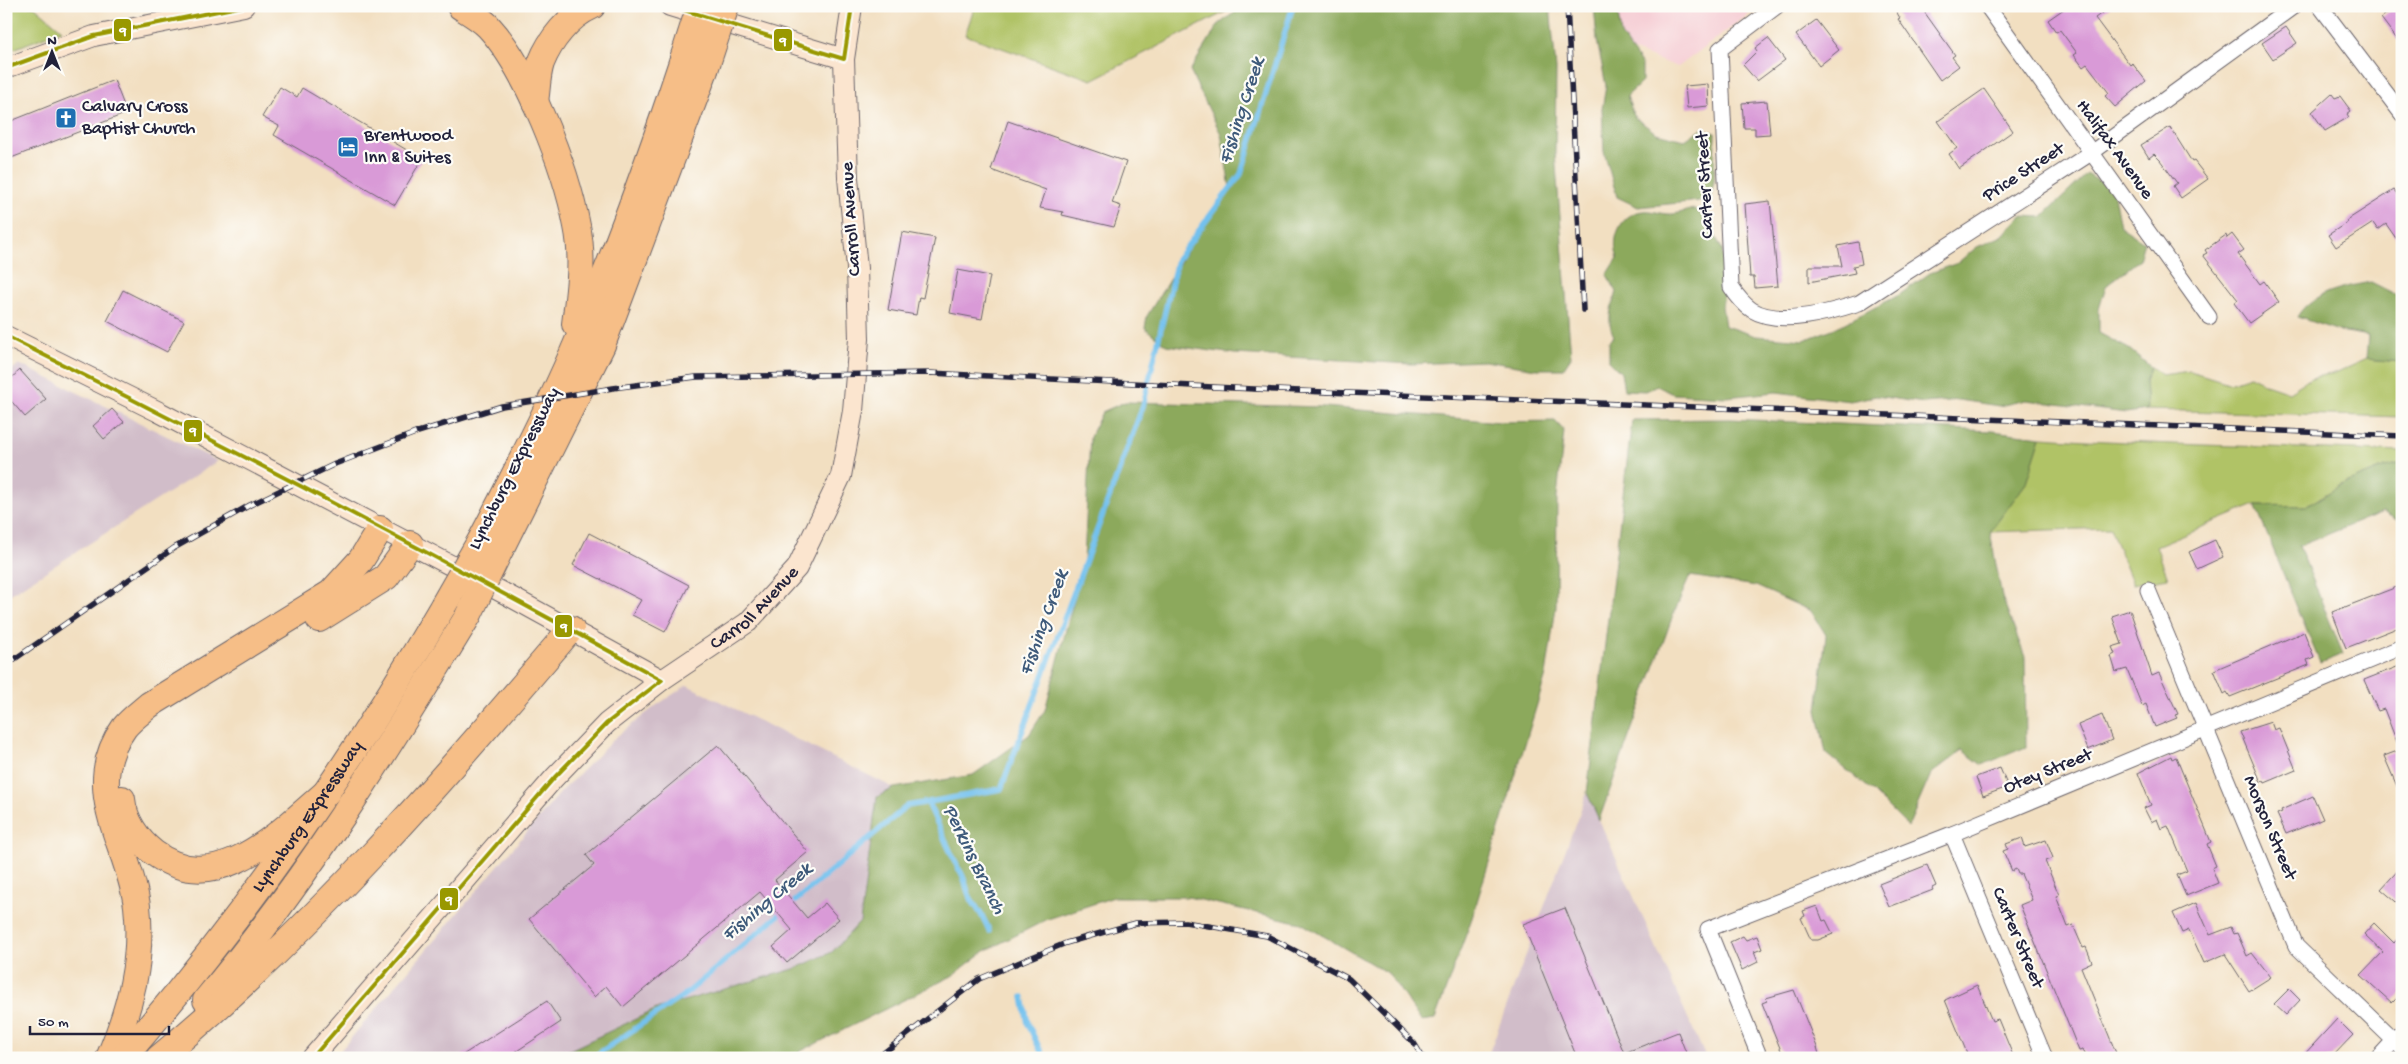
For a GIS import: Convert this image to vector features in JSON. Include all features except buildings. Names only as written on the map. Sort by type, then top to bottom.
[{"type":"highway","points":[[460,6],[486,25],[505,47],[535,102],[565,177],[578,227],[581,274],[571,357]]},
{"type":"highway","points":[[535,102],[541,64],[550,46],[566,25],[592,6]]},
{"type":"highway","name":"Lynchburg Expressway","points":[[123,1058],[224,935],[328,791],[380,712],[443,606],[491,543],[602,345],[694,66],[700,6]]},
{"type":"highway","name":"Lynchburg Expressway","points":[[158,1058],[216,988],[303,872],[389,747],[468,616],[491,543],[528,448],[571,357],[631,210],[694,66],[726,6]]},
{"type":"highway","points":[[109,1058],[118,1037],[133,988],[139,936],[131,877],[107,800],[105,783],[113,746],[125,727],[149,705],[331,592],[360,560],[380,529]]},
{"type":"highway","points":[[328,791],[260,848],[227,864],[198,868],[175,864],[146,846],[126,817],[122,802],[122,785],[129,751],[149,725],[386,576],[410,544]]},
{"type":"highway","points":[[158,1058],[214,1012],[384,843],[476,741],[572,629]]},
{"type":"street","points":[[6,68],[94,36],[244,6]]},
{"type":"street","points":[[670,6],[844,60]]},
{"type":"street","name":"Carroll Avenue","points":[[312,1058],[554,778],[607,723],[662,680],[748,622],[797,568],[841,476],[854,411],[859,339],[857,268],[848,178],[844,60],[852,6]]},
{"type":"street","name":"Carter Street","points":[[1753,311],[1740,300],[1731,287],[1720,49],[1777,6]]},
{"type":"street","name":"Halifax Avenue","points":[[1987,6],[2209,317]]},
{"type":"street","name":"Price Street","points":[[1753,311],[1772,316],[1802,316],[1825,314],[1859,303],[2091,153],[2294,6]]},
{"type":"street","points":[[2320,6],[2402,114]]},
{"type":"street","points":[[8,339],[159,412],[572,629],[662,680]]},
{"type":"street","name":"Morson Street","points":[[2148,590],[2296,946],[2399,1040]]},
{"type":"street","name":"Otey Street","points":[[1760,1058],[1708,929],[1952,834],[2402,647]]},
{"type":"street","name":"Carter Street","points":[[1952,834],[2045,1058]]},
{"type":"street","points":[[2378,1058],[2399,1040]]},
{"type":"shaded area","points":[[1599,6],[1760,6],[1678,67],[1601,39]]},
{"type":"shaded area","points":[[19,364],[218,461],[6,597],[6,375]]},
{"type":"shaded area","points":[[687,685],[894,788],[877,797],[860,922],[832,952],[794,969],[659,1008],[553,1058],[334,1058],[561,792],[616,737],[657,705]]},
{"type":"shaded area","points":[[1587,793],[1706,1058],[1487,1058]]},
{"type":"green space","points":[[6,6],[34,6],[62,30],[6,52]]},
{"type":"green space","points":[[975,6],[1237,6],[1092,80],[965,35]]},
{"type":"green space","points":[[1243,6],[1550,6],[1556,69],[1555,153],[1571,357],[1563,369],[1536,369],[1485,361],[1411,364],[1235,354],[1166,345],[1145,328],[1147,316],[1207,218],[1230,188],[1221,134],[1190,71],[1218,25]]},
{"type":"green space","points":[[1594,6],[1617,6],[1621,35],[1642,65],[1642,82],[1627,96],[1634,117],[1656,133],[1685,140],[1701,129],[1715,133],[1714,181],[1710,200],[1638,207],[1617,197],[1604,152],[1602,109],[1606,86],[1597,40]]},
{"type":"green space","points":[[2087,174],[2113,190],[2120,226],[2144,242],[2139,260],[2106,286],[2099,309],[2099,333],[2129,349],[2151,367],[2145,381],[2147,410],[2126,413],[2026,400],[1999,406],[1959,400],[1924,403],[1876,396],[1850,401],[1776,392],[1726,397],[1673,394],[1657,386],[1646,391],[1624,390],[1621,373],[1609,361],[1609,341],[1614,336],[1610,325],[1610,314],[1617,292],[1607,275],[1618,258],[1615,243],[1619,228],[1629,216],[1636,213],[1647,211],[1671,214],[1695,209],[1708,222],[1722,249],[1726,282],[1722,306],[1725,326],[1756,336],[1804,340],[1835,328],[1899,295],[1930,273],[1956,264],[1977,247],[2002,236],[2021,216],[2042,217]]},
{"type":"green space","points":[[2371,282],[2395,294],[2402,289],[2402,362],[2366,359],[2368,336],[2339,331],[2297,317],[2303,309],[2320,296]]},
{"type":"green space","points":[[2366,359],[2402,362],[2402,417],[2147,410],[2145,381],[2151,367],[2162,375],[2190,371],[2229,383],[2250,376],[2289,392],[2311,378],[2335,373]]},
{"type":"green space","points":[[1125,402],[1325,407],[1500,422],[1555,421],[1564,431],[1557,497],[1556,607],[1546,675],[1472,918],[1435,1019],[1421,1021],[1389,974],[1301,923],[1188,897],[1114,897],[1048,919],[985,951],[952,976],[787,1058],[553,1058],[659,1008],[794,969],[832,952],[860,922],[877,797],[894,788],[973,775],[1029,735],[1045,710],[1084,561],[1090,437],[1102,412]]},
{"type":"green space","points":[[1730,419],[1992,431],[2041,437],[2026,483],[1990,532],[2002,597],[2025,657],[2026,747],[1982,765],[1962,750],[1931,774],[1908,827],[1870,789],[1826,753],[1817,710],[1826,635],[1811,611],[1756,586],[1690,576],[1673,615],[1599,820],[1587,793],[1632,420]]},
{"type":"green space","points":[[2041,437],[2402,452],[2402,463],[2385,467],[2341,485],[2307,506],[2255,505],[2156,546],[2168,578],[2133,584],[2110,528],[1990,532],[2026,483]]},
{"type":"green space","points":[[2402,463],[2402,523],[2383,512],[2299,546],[2343,654],[2320,663],[2255,505],[2307,506],[2341,485],[2385,467]]},
{"type":"waterway","name":"Fishing Creek","points":[[592,1058],[687,993],[907,806],[1001,789],[1143,406],[1177,260],[1241,174],[1293,6]]},
{"type":"waterway","name":"Perkins Branch","points":[[928,803],[963,875],[970,897],[989,931]]},
{"type":"waterway","name":"Perkins Branch","points":[[1023,997],[1028,1024],[1044,1058]]},
{"type":"railway","points":[[1567,6],[1583,310]]},
{"type":"railway","points":[[6,665],[174,548],[250,505],[335,464],[418,432],[502,406],[696,377],[930,373],[1254,389],[2402,436]]},
{"type":"railway","points":[[877,1058],[979,979],[1066,943],[1136,923],[1185,922],[1267,936],[1349,979],[1414,1043],[1423,1058]]},
{"type":"transit line","name":"9","points":[[6,68],[94,36],[243,6]]},
{"type":"transit line","name":"9","points":[[671,6],[844,59],[852,6]]},
{"type":"transit line","name":"9","points":[[6,336],[336,505],[662,680],[607,723],[554,778],[312,1058]]},
{"type":"place","name":"Calvary Cross Baptist Church","points":[[66,118]]},
{"type":"place","name":"Brentwood Inn & Suites","points":[[348,147]]}]
